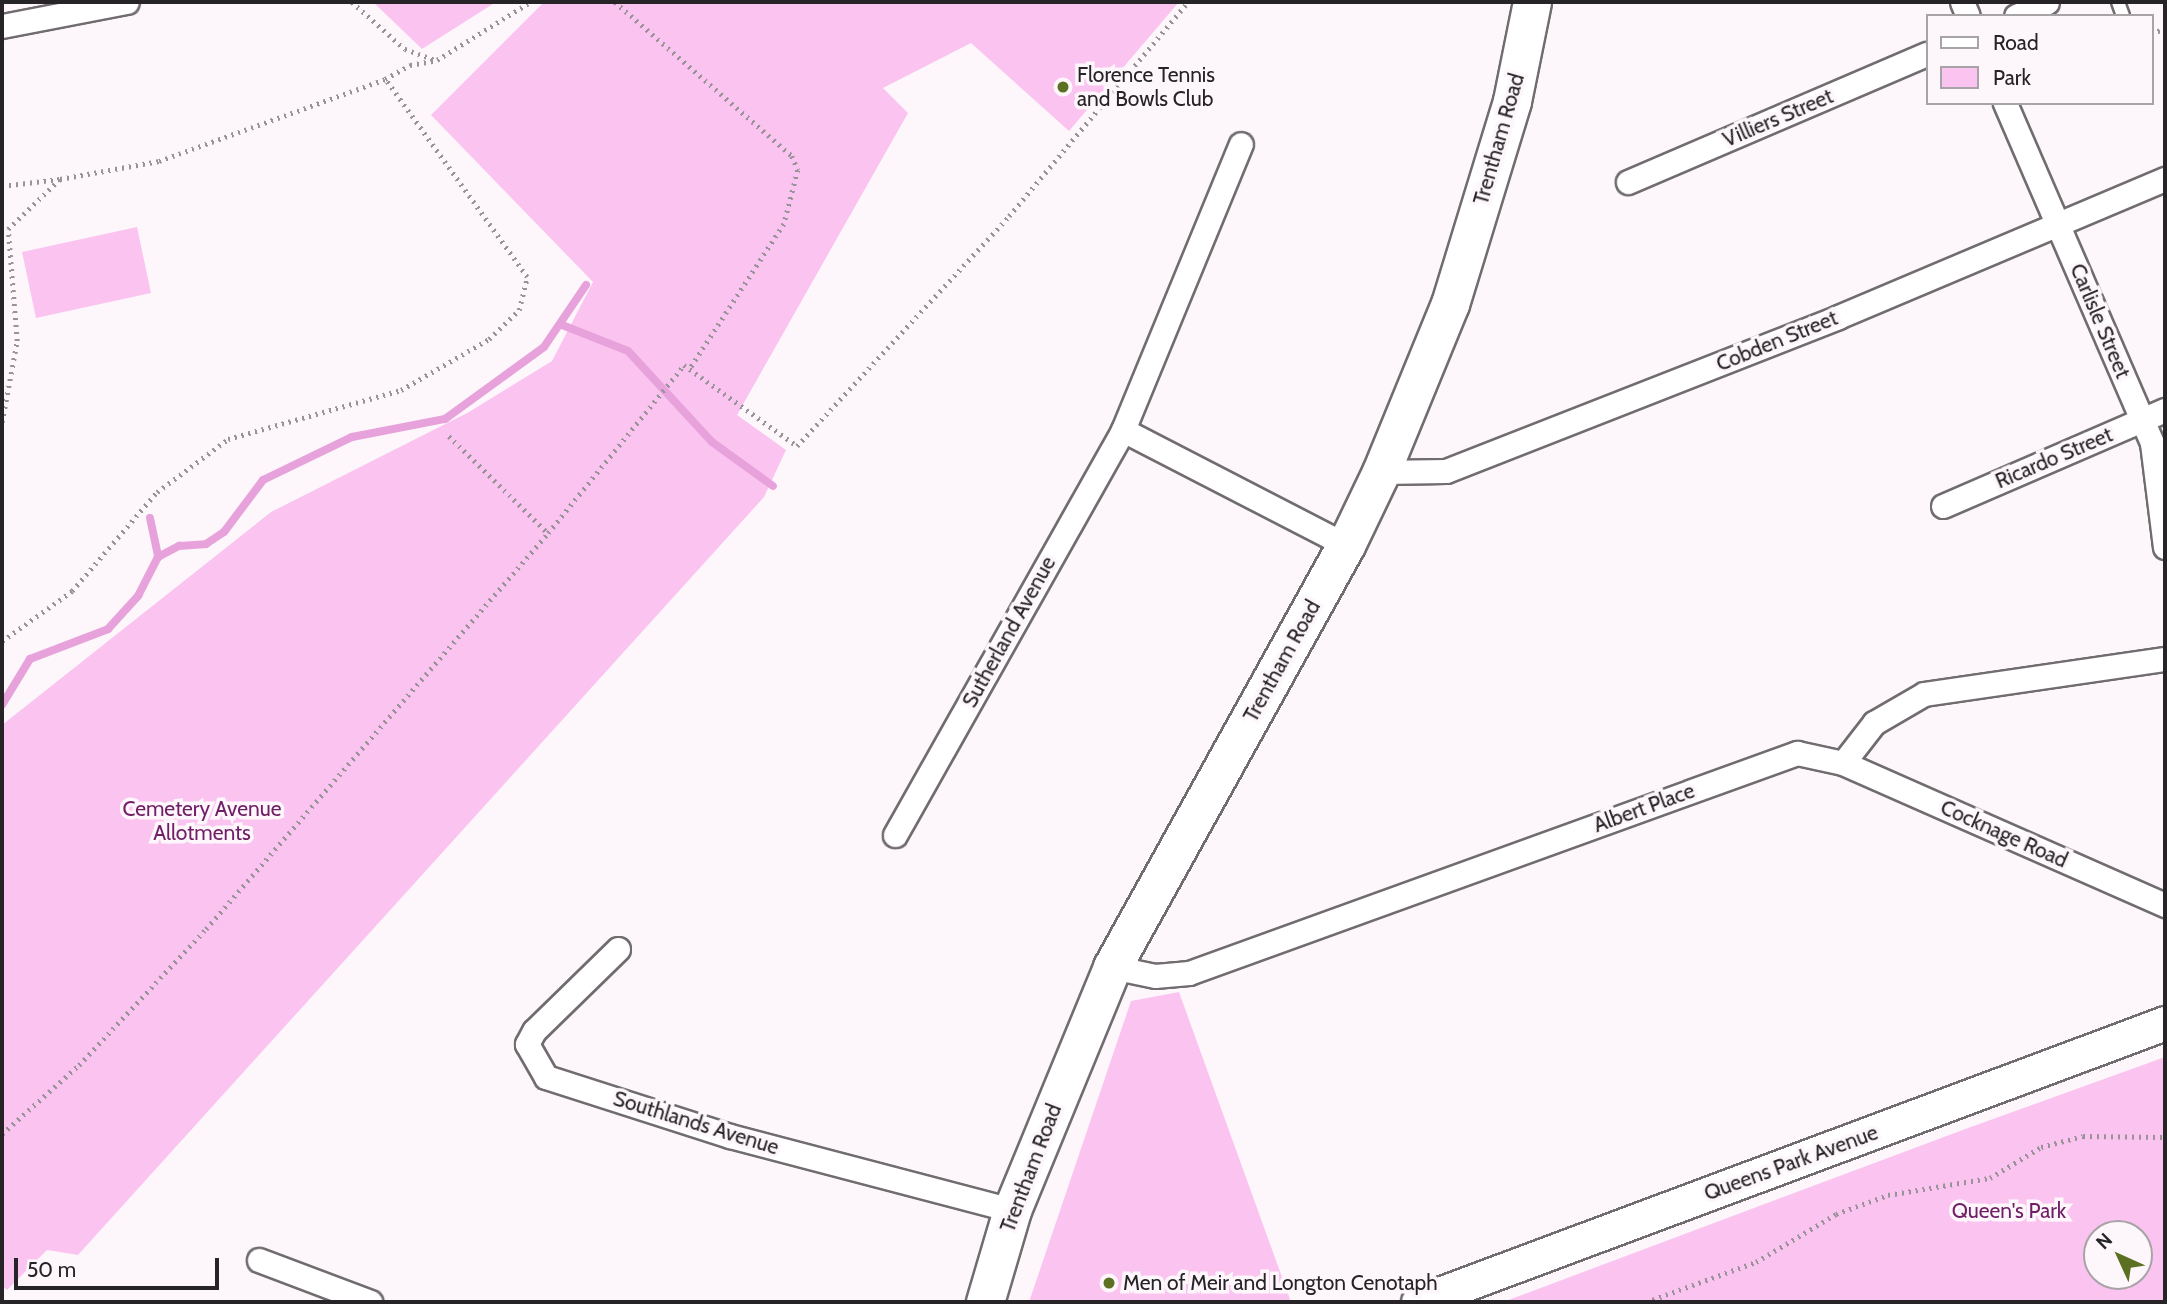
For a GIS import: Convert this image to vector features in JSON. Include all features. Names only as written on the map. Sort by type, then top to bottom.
[{"type":"main road","name":"Trentham Road","points":[[985,1302],[1012,1210],[1112,967],[1346,545],[1381,472],[1450,304],[1512,101],[1532,2]]},
{"type":"street","points":[[2,26],[127,2]]},
{"type":"street","points":[[2020,14],[2047,2]]},
{"type":"street","name":"Villiers Street","points":[[1628,181],[1926,54]]},
{"type":"street","name":"Carlisle Street","points":[[2006,105],[2143,419],[2151,443],[2165,547]]},
{"type":"street","name":"Sutherland Avenue","points":[[895,835],[1123,430],[1241,144]]},
{"type":"street","name":"Cobden Street","points":[[1381,472],[1446,471],[1839,317],[2165,179]]},
{"type":"street","name":"Ricardo Street","points":[[1943,506],[2165,410]]},
{"type":"street","points":[[1123,430],[1346,545]]},
{"type":"street","points":[[1843,763],[1874,723],[1924,694],[2165,659]]},
{"type":"street","name":"Albert Place","points":[[1112,967],[1155,976],[1189,973],[1797,753],[1843,763]]},
{"type":"street","name":"Cocknage Road","points":[[1843,763],[2165,905]]},
{"type":"street","name":"Southlands Avenue","points":[[618,950],[534,1031],[527,1044],[546,1077],[730,1136],[1012,1210]]},
{"type":"street","name":"Queens Park Avenue","points":[[1418,1302],[2165,1023]]},
{"type":"street","points":[[259,1260],[370,1302]]},
{"type":"path","points":[[352,2],[405,49],[437,60]]},
{"type":"path","points":[[2,186],[60,179],[159,161],[385,79],[410,65],[437,60],[530,2]]},
{"type":"path","points":[[615,2],[792,156],[798,170],[784,224],[690,369]]},
{"type":"path","points":[[2,1134],[79,1065],[206,929],[548,533],[684,365],[797,446],[1009,216],[1188,2]]},
{"type":"path","points":[[2,642],[72,591],[157,492],[228,439],[401,390],[489,339],[519,310],[527,277],[385,79]]},
{"type":"path","points":[[2,422],[16,341],[8,229],[60,179]]},
{"type":"path","points":[[449,436],[548,533]]},
{"type":"path","points":[[1646,1302],[1756,1262],[1836,1214],[1888,1195],[1990,1178],[2041,1147],[2082,1136],[2165,1137]]},
{"type":"green space","points":[[373,2],[496,2],[422,49]]},
{"type":"green space","name":"Cemetery Avenue Allotments","points":[[544,2],[1179,2],[1069,131],[971,43],[883,88],[908,113],[737,415],[786,450],[764,497],[78,1255],[47,1250],[7,1290],[2,1286],[2,725],[271,512],[469,412],[552,361],[593,282],[431,115]]},
{"type":"green space","points":[[137,227],[151,293],[36,318],[22,252]]},
{"type":"green space","points":[[1179,992],[1291,1302],[1029,1302],[1131,1001]]},
{"type":"green space","name":"Queen's Park","points":[[2165,1057],[2165,1302],[1503,1302],[1968,1128]]},
{"type":"waterway","points":[[2,705],[30,659],[108,629],[138,596],[158,557],[179,546],[206,544],[224,532],[263,480],[352,437],[445,419],[544,347],[586,285]]},
{"type":"waterway","points":[[562,325],[628,351],[712,442],[773,486]]},
{"type":"waterway","points":[[150,518],[158,557]]},
{"type":"place","name":"Florence Tennis and Bowls Club","points":[[1063,87]]},
{"type":"place","name":"Men of Meir and Longton Cenotaph","points":[[1109,1283]]}]
